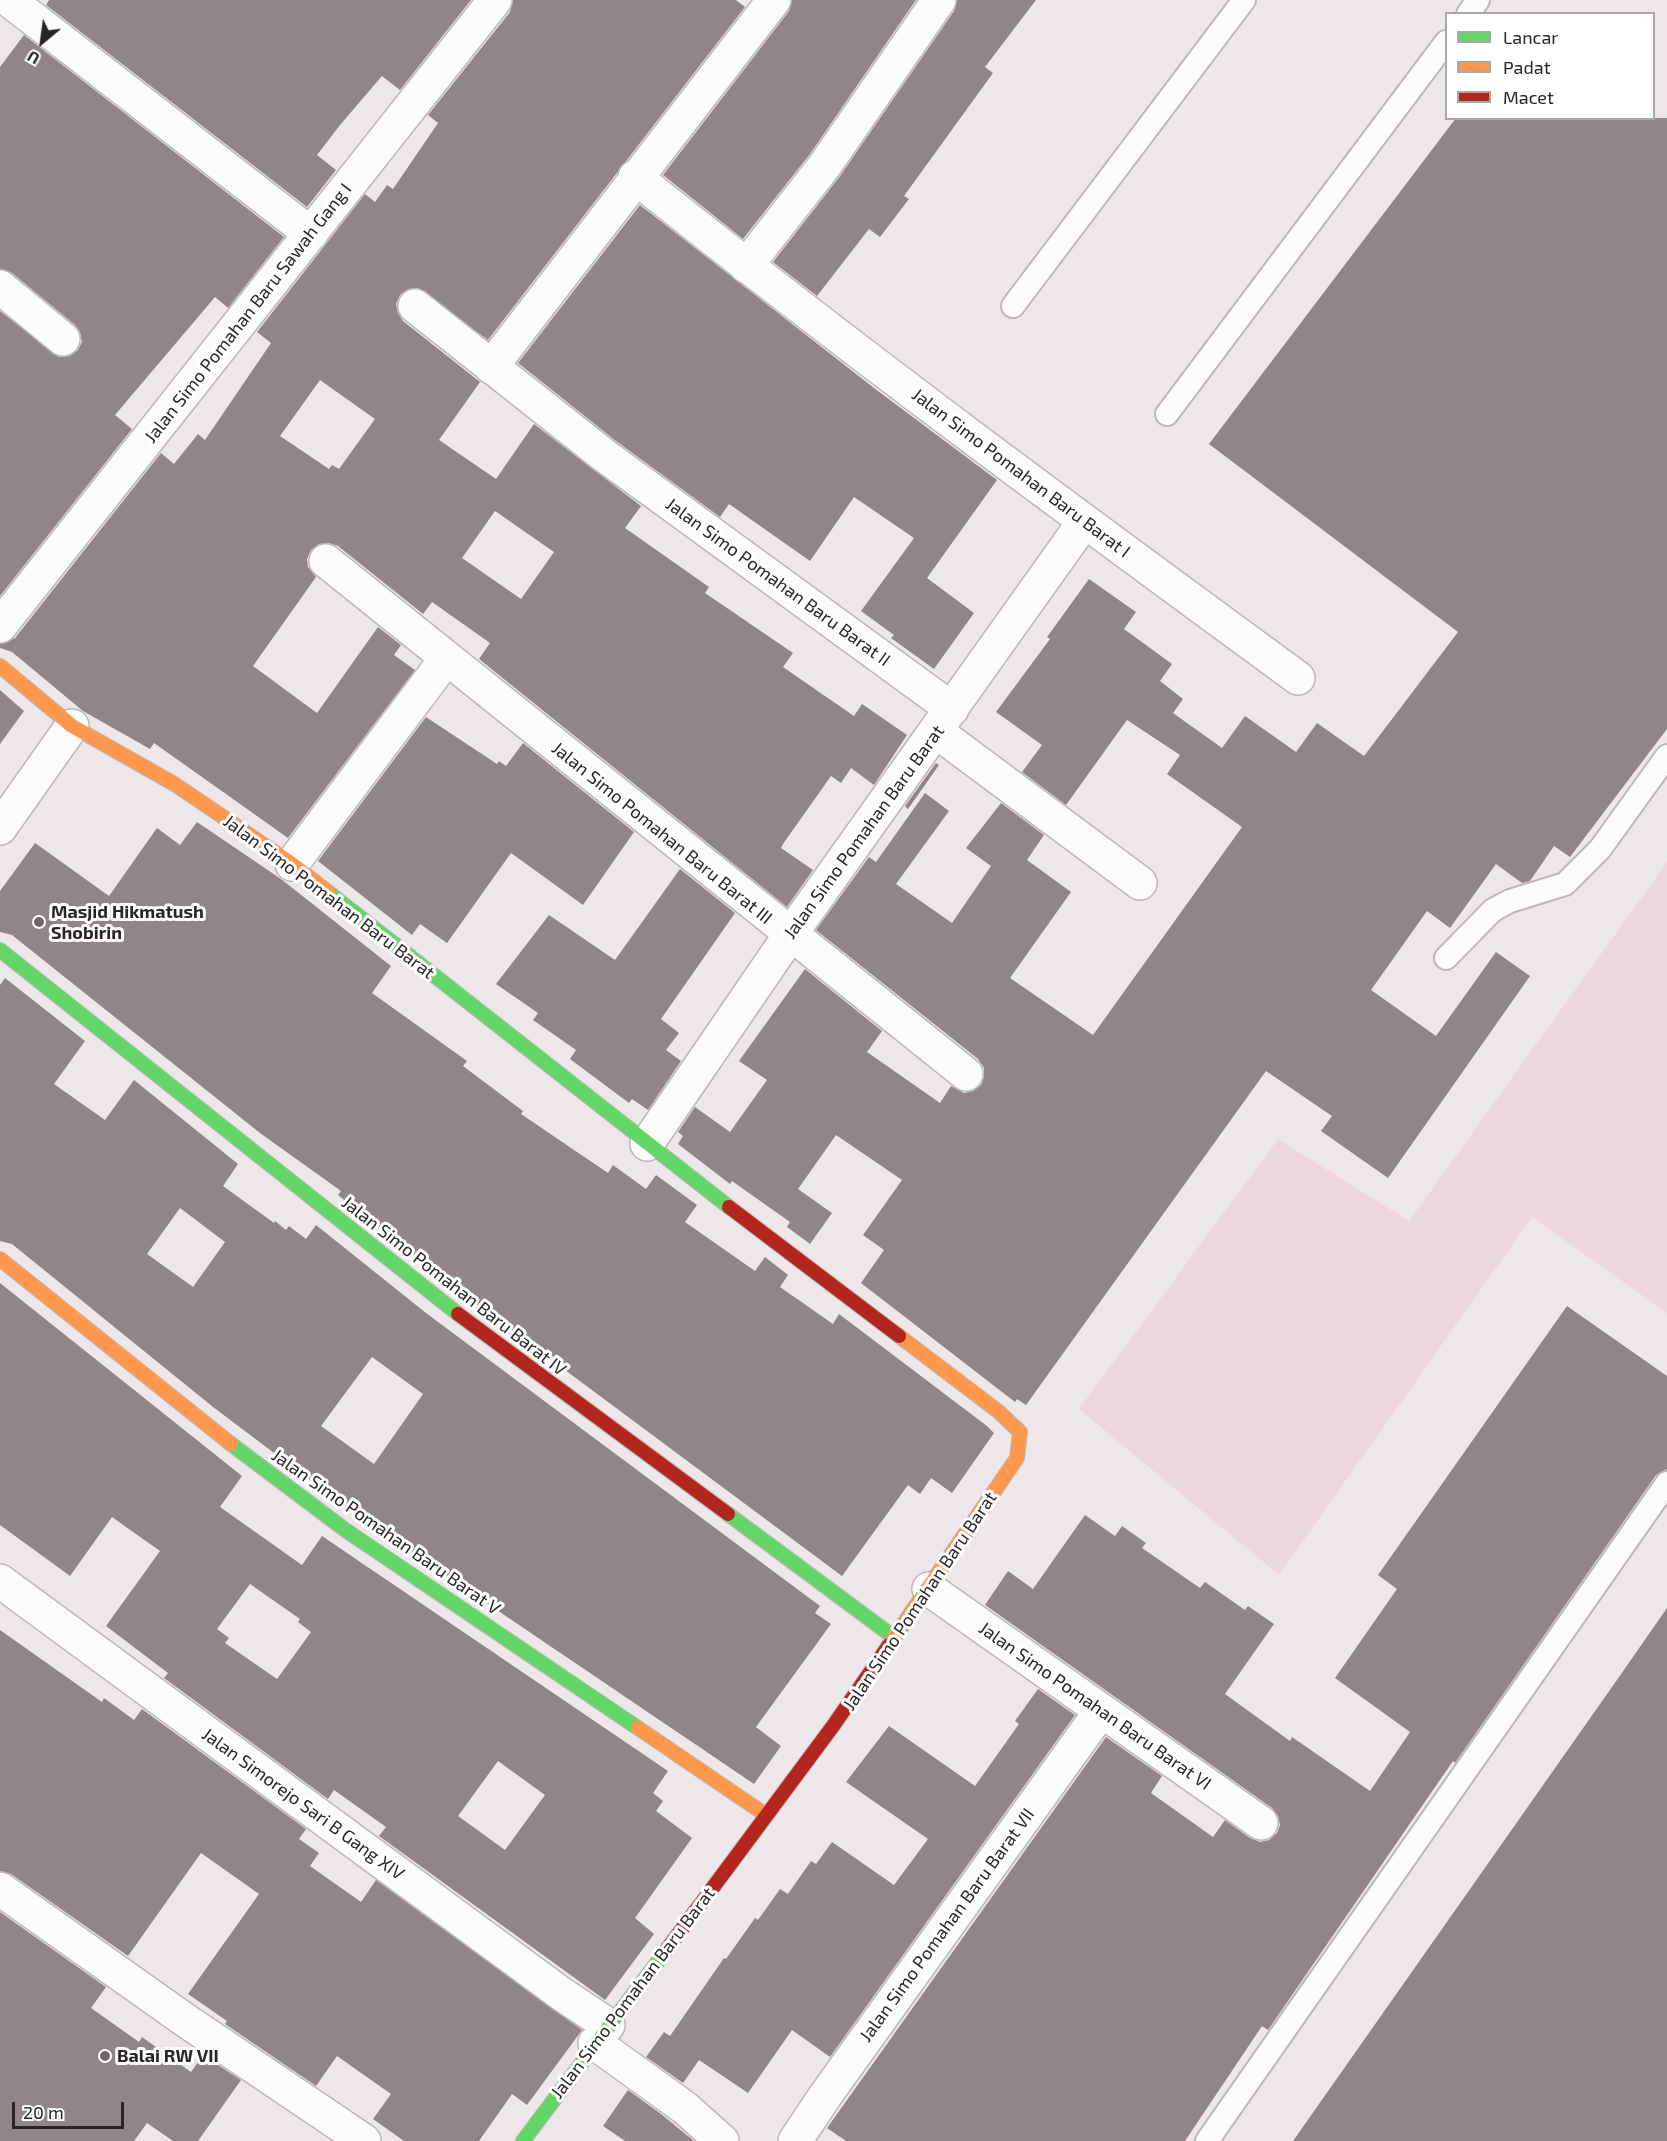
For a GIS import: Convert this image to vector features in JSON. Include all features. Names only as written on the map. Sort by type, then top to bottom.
[{"type":"street","points":[[9,0],[311,234]]},
{"type":"street","name":"Jalan Simo Pomahan Baru Sawah Gang I","points":[[0,626],[495,0]]},
{"type":"street","points":[[491,367],[635,177],[774,0]]},
{"type":"street","points":[[746,266],[825,165],[939,0]]},
{"type":"street","name":"Jalan Simo Pomahan Baru Barat I","points":[[635,177],[746,266],[1084,522],[1298,678]]},
{"type":"street","points":[[0,287],[63,339]]},
{"type":"street","name":"Jalan Simo Pomahan Baru Barat II","points":[[415,306],[944,720],[1140,883]]},
{"type":"street","name":"Jalan Simo Pomahan Baru Barat","points":[[647,1144],[790,934],[1084,522]]},
{"type":"street","name":"Jalan Simo Pomahan Baru Barat III","points":[[326,561],[966,1074]]},
{"type":"street","points":[[292,864],[446,659]]},
{"type":"street","name":"Jalan Simo Pomahan Baru Barat","points":[[0,666],[72,726],[176,785],[292,864],[647,1144],[990,1405],[1020,1432],[1017,1458],[895,1638],[523,2141]]},
{"type":"street","points":[[0,828],[72,726]]},
{"type":"street","name":"Jalan Simo Pomahan Baru Barat IV","points":[[0,950],[437,1298],[895,1638]]},
{"type":"street","name":"Jalan Simo Pomahan Baru Barat V","points":[[0,1259],[201,1422],[344,1529],[766,1815]]},
{"type":"street","name":"Jalan Simorejo Sari B Gang XIV","points":[[0,1581],[563,1995],[602,2034],[722,2141]]},
{"type":"street","name":"Jalan Simo Pomahan Baru Barat VI","points":[[929,1589],[1261,1823]]},
{"type":"street","name":"Jalan Simo Pomahan Baru Barat VII","points":[[795,2141],[1101,1711]]},
{"type":"street","points":[[0,1889],[184,2020],[364,2141]]},
{"type":"lane","points":[[1013,306],[1244,0]]},
{"type":"lane","points":[[1167,414],[1445,43]]},
{"type":"lane","points":[[1446,958],[1493,910],[1510,901],[1565,884],[1600,849],[1667,756]]},
{"type":"lane","points":[[1207,2141],[1667,1483]]},
{"type":"shaded area","points":[[1667,862],[1667,1313],[1532,1217],[1279,1575],[1079,1409],[1278,1139],[1409,1221]]},
{"type":"building","points":[[49,0],[471,0],[400,90],[382,76],[340,125],[317,155],[336,170],[307,207],[46,5]]},
{"type":"building","points":[[513,0],[736,0],[745,7],[488,340],[418,288],[408,289],[400,295],[396,304],[403,321],[480,382],[439,440],[496,479],[534,424],[641,506],[625,528],[709,587],[705,593],[793,653],[783,667],[854,716],[862,704],[907,735],[874,785],[851,768],[841,783],[831,776],[783,844],[781,848],[813,870],[787,907],[479,659],[490,643],[432,602],[423,614],[338,546],[329,543],[319,544],[311,550],[307,559],[308,567],[316,577],[253,666],[317,713],[378,627],[401,645],[394,655],[415,670],[288,838],[154,743],[150,749],[83,711],[12,652],[0,648],[0,644],[15,638],[161,453],[174,464],[198,434],[205,440],[271,343],[257,332],[365,194],[375,202],[387,185],[393,189],[438,123],[428,115],[510,12]],"holes":[[[320,380],[375,419],[339,469],[332,465],[329,469],[280,436]],[[495,511],[554,552],[521,599],[462,558]]]},
{"type":"building","points":[[792,0],[916,0],[810,154],[743,239],[663,175],[789,11]]},
{"type":"building","points":[[957,0],[1036,0],[985,67],[993,73],[904,196],[909,199],[880,237],[869,229],[817,296],[773,262],[840,176],[954,11]]},
{"type":"building","points":[[24,35],[284,237],[228,308],[215,297],[115,415],[132,429],[0,596],[0,311],[59,357],[70,356],[78,350],[82,342],[80,332],[75,325],[12,273],[0,269],[0,67]]},
{"type":"building","points":[[1655,118],[1667,118],[1667,729],[1570,857],[1554,846],[1530,881],[1522,883],[1496,864],[1450,928],[1427,911],[1371,990],[1436,1036],[1496,952],[1530,976],[1388,1178],[1321,1131],[1332,1116],[1266,1071],[1026,1405],[1017,1399],[1015,1402],[861,1283],[884,1250],[863,1235],[902,1180],[836,1135],[798,1189],[832,1213],[810,1244],[787,1227],[790,1222],[732,1181],[730,1184],[678,1144],[683,1136],[678,1132],[695,1107],[730,1132],[767,1080],[739,1061],[805,969],[882,1031],[867,1052],[940,1103],[951,1086],[964,1093],[973,1091],[981,1085],[984,1068],[978,1059],[816,930],[869,857],[876,862],[925,793],[949,811],[896,884],[952,923],[991,866],[966,848],[1001,803],[1044,835],[1027,860],[1071,892],[1010,978],[1093,1035],[1242,827],[1167,774],[1180,755],[1127,720],[1066,805],[1022,772],[1042,745],[996,712],[1050,639],[1047,637],[1089,579],[1136,612],[1124,629],[1172,664],[1160,681],[1183,699],[1173,713],[1222,748],[1245,716],[1296,752],[1317,723],[1364,756],[1458,632],[1209,444],[1454,120],[1655,120]]},
{"type":"building","points":[[640,205],[874,388],[997,480],[927,578],[974,613],[934,669],[891,638],[894,635],[861,611],[914,538],[854,497],[810,561],[729,504],[720,517],[616,441],[518,363]]},
{"type":"building","points":[[0,690],[24,711],[0,744]]},
{"type":"building","points":[[426,717],[497,764],[499,761],[506,766],[523,743],[634,832],[583,905],[511,853],[447,943],[420,924],[412,935],[318,861]]},
{"type":"building","points":[[936,763],[939,765],[908,809],[905,806]]},
{"type":"building","points":[[197,822],[281,879],[391,966],[372,993],[467,1061],[463,1066],[523,1111],[521,1114],[608,1173],[613,1165],[646,1189],[656,1175],[697,1205],[685,1222],[755,1271],[765,1257],[788,1275],[780,1287],[833,1324],[839,1314],[987,1426],[994,1433],[952,1493],[931,1478],[920,1494],[908,1485],[842,1576],[448,1283],[338,1195],[341,1191],[260,1133],[12,935],[0,932],[0,891],[35,843],[109,896],[157,828],[180,845]]},
{"type":"building","points":[[680,869],[735,913],[661,1019],[679,1033],[666,1050],[681,1061],[648,1110],[632,1099],[629,1103],[570,1059],[576,1050],[533,1020],[538,1013],[496,984],[549,915],[615,960]]},
{"type":"building","points":[[5,978],[85,1041],[54,1084],[105,1120],[134,1080],[238,1164],[223,1186],[274,1223],[275,1221],[286,1230],[289,1226],[306,1239],[316,1225],[426,1313],[820,1606],[815,1613],[831,1624],[756,1727],[781,1746],[754,1784],[355,1514],[213,1407],[12,1244],[0,1241],[0,985]],"holes":[[[180,1208],[225,1242],[193,1287],[147,1254]],[[372,1357],[423,1394],[374,1464],[321,1426]]]},
{"type":"building","points":[[0,1283],[242,1476],[220,1507],[302,1565],[322,1536],[668,1771],[653,1793],[663,1801],[656,1811],[692,1838],[635,1918],[654,1934],[605,2000],[379,1836],[386,1827],[334,1790],[328,1799],[164,1678],[168,1673],[106,1626],[160,1551],[112,1517],[70,1576],[0,1525]],"holes":[[[250,1584],[300,1619],[298,1622],[311,1632],[277,1679],[225,1643],[229,1638],[217,1629]],[[498,1761],[545,1795],[505,1850],[458,1816]]]},
{"type":"building","points":[[1567,1306],[1667,1376],[1667,1469],[1656,1475],[1455,1763],[1453,1761],[1268,2030],[1262,2026],[1185,2141],[846,2141],[827,2128],[1106,1737],[1162,1776],[1151,1793],[1213,1837],[1225,1820],[1250,1838],[1260,1842],[1269,1840],[1277,1833],[1280,1825],[1278,1816],[1272,1808],[985,1605],[1008,1571],[1033,1589],[1085,1515],[1115,1536],[1122,1526],[1146,1543],[1142,1548],[1200,1588],[1205,1582],[1245,1610],[1248,1606],[1274,1624],[1225,1694],[1290,1741],[1292,1737],[1370,1791],[1410,1732],[1335,1678],[1397,1589],[1378,1575]]},
{"type":"building","points":[[1667,1608],[1667,2141],[1293,2141],[1619,1677]]},
{"type":"building","points":[[0,1630],[102,1702],[104,1698],[134,1720],[142,1709],[306,1829],[299,1839],[319,1853],[310,1866],[361,1902],[376,1880],[582,2030],[527,2105],[512,2094],[479,2141],[404,2141],[373,2119],[391,2094],[337,2056],[316,2086],[225,2024],[227,2021],[188,1994],[259,1894],[201,1853],[128,1956],[11,1874],[0,1871]]},
{"type":"building","points":[[1038,1689],[1075,1715],[830,2057],[792,2030],[748,2093],[699,2060],[683,2083],[646,2057],[664,2032],[670,2036],[724,1958],[726,1959],[755,1918],[758,1920],[780,1889],[788,1894],[811,1861],[816,1864],[832,1842],[894,1885],[928,1839],[846,1782],[889,1726],[975,1786],[1019,1724],[1015,1721]]},
{"type":"building","points":[[0,1912],[106,1987],[91,2008],[139,2042],[142,2037],[191,2072],[203,2055],[241,2080],[198,2141],[173,2141],[147,2123],[134,2141],[0,2141]]},
{"type":"building","points":[[628,2090],[694,2141],[625,2141],[603,2126]]},
{"type":"traffic: fast","points":[[328,892],[729,1207]]},
{"type":"traffic: fast","points":[[0,950],[458,1314]]},
{"type":"traffic: fast","points":[[231,1444],[344,1529],[638,1728]]},
{"type":"traffic: fast","points":[[728,1514],[895,1638]]},
{"type":"traffic: fast","points":[[523,2141],[662,1956]]},
{"type":"traffic: slow","points":[[0,666],[72,726],[176,785],[292,864],[328,892]]},
{"type":"traffic: slow","points":[[0,1259],[231,1444]]},
{"type":"traffic: slow","points":[[889,1645],[1017,1458],[1020,1432],[999,1412],[899,1336]]},
{"type":"traffic: slow","points":[[638,1728],[766,1815]]},
{"type":"traffic: jam","points":[[729,1207],[899,1336]]},
{"type":"traffic: jam","points":[[458,1314],[728,1514]]},
{"type":"traffic: jam","points":[[662,1956],[833,1726],[889,1645]]},
{"type":"place","name":"Masjid Hikmatush Shobirin","points":[[39,922]]},
{"type":"place","name":"Balai RW VII","points":[[105,2056]]}]
